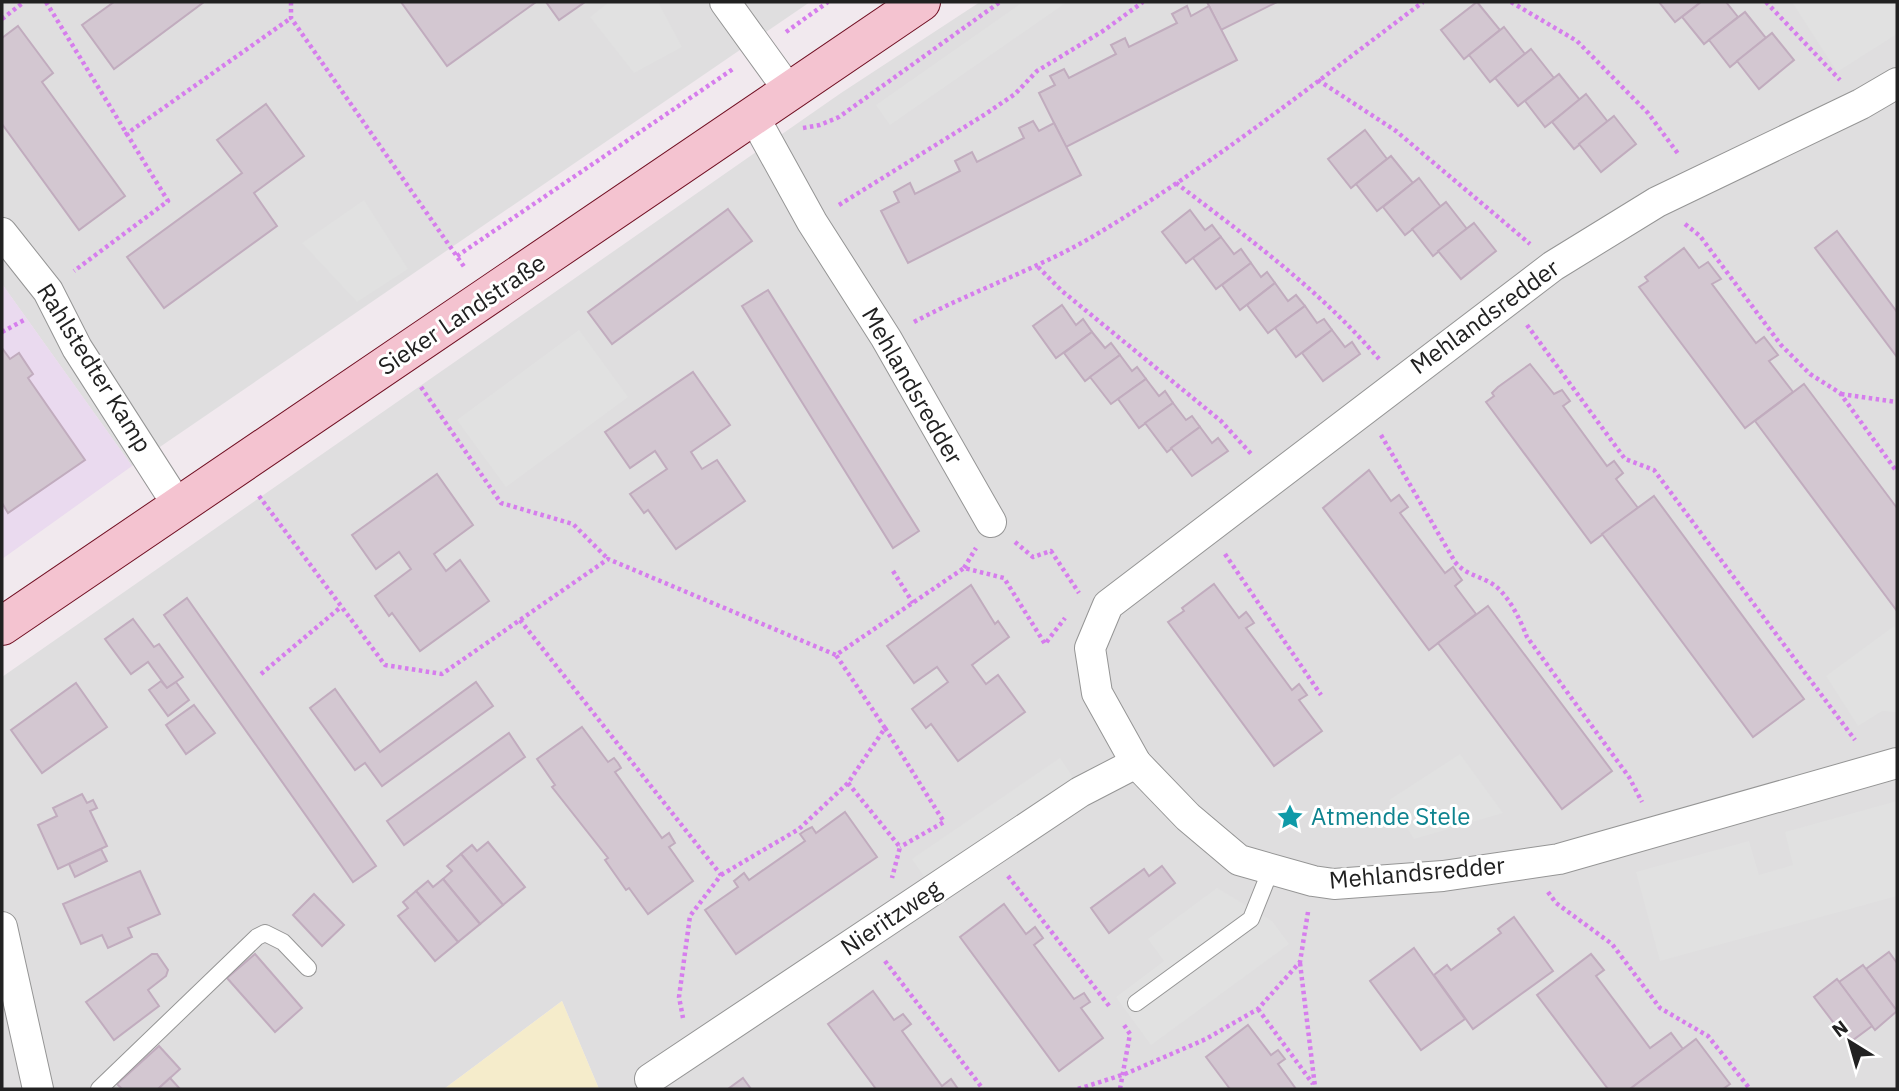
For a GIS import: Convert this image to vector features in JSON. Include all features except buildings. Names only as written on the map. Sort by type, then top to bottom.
[{"type":"main road","name":"Sieker Landstraße","points":[[2,626],[921,2]]},
{"type":"street","points":[[725,2],[790,92]]},
{"type":"street","name":"Mehlandsredder","points":[[1892,764],[1559,859],[1443,876],[1334,884],[1313,881],[1239,860],[1188,817],[1136,763],[1097,693],[1090,648],[1094,601],[1207,529],[1398,381],[1553,266],[1657,202],[1861,104],[1897,83]]},
{"type":"street","name":"Mehlandsredder","points":[[754,117],[812,222],[886,338],[991,522]]},
{"type":"street","name":"Rahlstedter Kamp","points":[[2,233],[48,291],[77,348],[179,507]]},
{"type":"street","name":"Nieritzweg","points":[[643,1084],[1080,792],[1136,763]]},
{"type":"street","points":[[2,927],[38,1089]]},
{"type":"lane","points":[[1136,1003],[1251,919],[1271,869]]},
{"type":"lane","points":[[99,1089],[257,937],[265,933],[283,942],[308,968]]},
{"type":"path","points":[[2,19],[24,2]]},
{"type":"path","points":[[46,2],[125,135],[168,201],[48,291]]},
{"type":"path","points":[[291,2],[291,18],[486,299]]},
{"type":"path","points":[[457,256],[828,2]]},
{"type":"path","points":[[754,117],[808,128],[839,117],[1000,2]]},
{"type":"path","points":[[812,222],[994,108],[1014,94],[1037,71],[1103,31],[1143,2]]},
{"type":"path","points":[[886,338],[1038,267],[1176,183],[1423,2]]},
{"type":"path","points":[[1511,2],[1577,41],[1648,113],[1699,181]]},
{"type":"path","points":[[1766,2],[1861,104]]},
{"type":"path","points":[[125,135],[291,18]]},
{"type":"path","points":[[1318,80],[1396,131],[1497,214],[1553,266]]},
{"type":"path","points":[[1176,183],[1237,229],[1350,325],[1398,381]]},
{"type":"path","points":[[1657,202],[1700,236],[1781,345],[1800,364],[1840,393],[1897,472]]},
{"type":"path","points":[[1038,267],[1062,290],[1221,421],[1270,481]]},
{"type":"path","points":[[1511,297],[1527,327],[1625,458],[1654,470],[1850,737],[1892,764]]},
{"type":"path","points":[[400,357],[501,503],[573,524],[608,559],[836,655],[944,822],[900,847],[888,891],[899,912]]},
{"type":"path","points":[[1840,393],[1897,402]]},
{"type":"path","points":[[1363,408],[1455,562],[1462,570],[1496,585],[1520,619],[1527,637],[1629,777],[1658,831]]},
{"type":"path","points":[[238,467],[385,665],[442,674],[608,559]]},
{"type":"path","points":[[836,655],[964,568],[1004,578],[1045,644],[1094,601],[1051,551],[1033,557],[991,522]]},
{"type":"path","points":[[1207,529],[1321,695]]},
{"type":"path","points":[[893,571],[913,603]]},
{"type":"path","points":[[261,674],[341,607]]},
{"type":"path","points":[[520,621],[721,875]]},
{"type":"path","points":[[690,1054],[679,997],[690,916],[721,875],[799,829],[848,783],[885,728]]},
{"type":"path","points":[[848,783],[900,847]]},
{"type":"path","points":[[990,853],[1130,1034],[1125,1074],[1120,1089]]},
{"type":"path","points":[[1529,863],[1556,903],[1612,944],[1660,1008],[1708,1035],[1750,1089]]},
{"type":"path","points":[[1313,881],[1300,962],[1316,1088]]},
{"type":"path","points":[[865,935],[983,1089]]},
{"type":"path","points":[[1078,1089],[1125,1074],[1206,1039],[1258,1009],[1300,962]]},
{"type":"path","points":[[1258,1009],[1316,1088]]},
{"type":"shaded area","points":[[2,2],[810,2],[132,466],[2,284]]},
{"type":"shaded area","points":[[609,2],[658,2],[682,47],[634,73],[590,17]]},
{"type":"shaded area","points":[[980,2],[1897,2],[1897,1089],[599,1089],[562,1001],[444,1089],[2,1089],[2,677],[841,93]]},
{"type":"shaded area","points":[[1023,2],[1067,2],[890,125],[876,105]]},
{"type":"shaded area","points":[[1792,2],[1897,2],[1897,34],[1837,72]]},
{"type":"shaded area","points":[[364,200],[408,269],[357,302],[302,243]]},
{"type":"shaded area","points":[[2,284],[132,466],[2,559]]},
{"type":"shaded area","points":[[579,330],[628,397],[506,487],[457,420]]},
{"type":"shaded area","points":[[1894,626],[1897,631],[1897,712],[1882,711],[1858,726],[1826,676]]},
{"type":"shaded area","points":[[1460,754],[1503,813],[1414,839],[1389,800]]},
{"type":"shaded area","points":[[1060,758],[1076,782],[928,882],[912,859]]},
{"type":"shaded area","points":[[1897,801],[1897,896],[1660,961],[1636,872],[1749,841],[1759,875],[1793,865],[1785,832]]},
{"type":"shaded area","points":[[1217,888],[1272,921],[1289,944],[1151,1045],[1116,997],[1164,961],[1148,939]]},
{"type":"shaded area","points":[[562,1001],[599,1089],[444,1089]]},
{"type":"place","name":"Atmende Stele","points":[[1290,817]]}]
